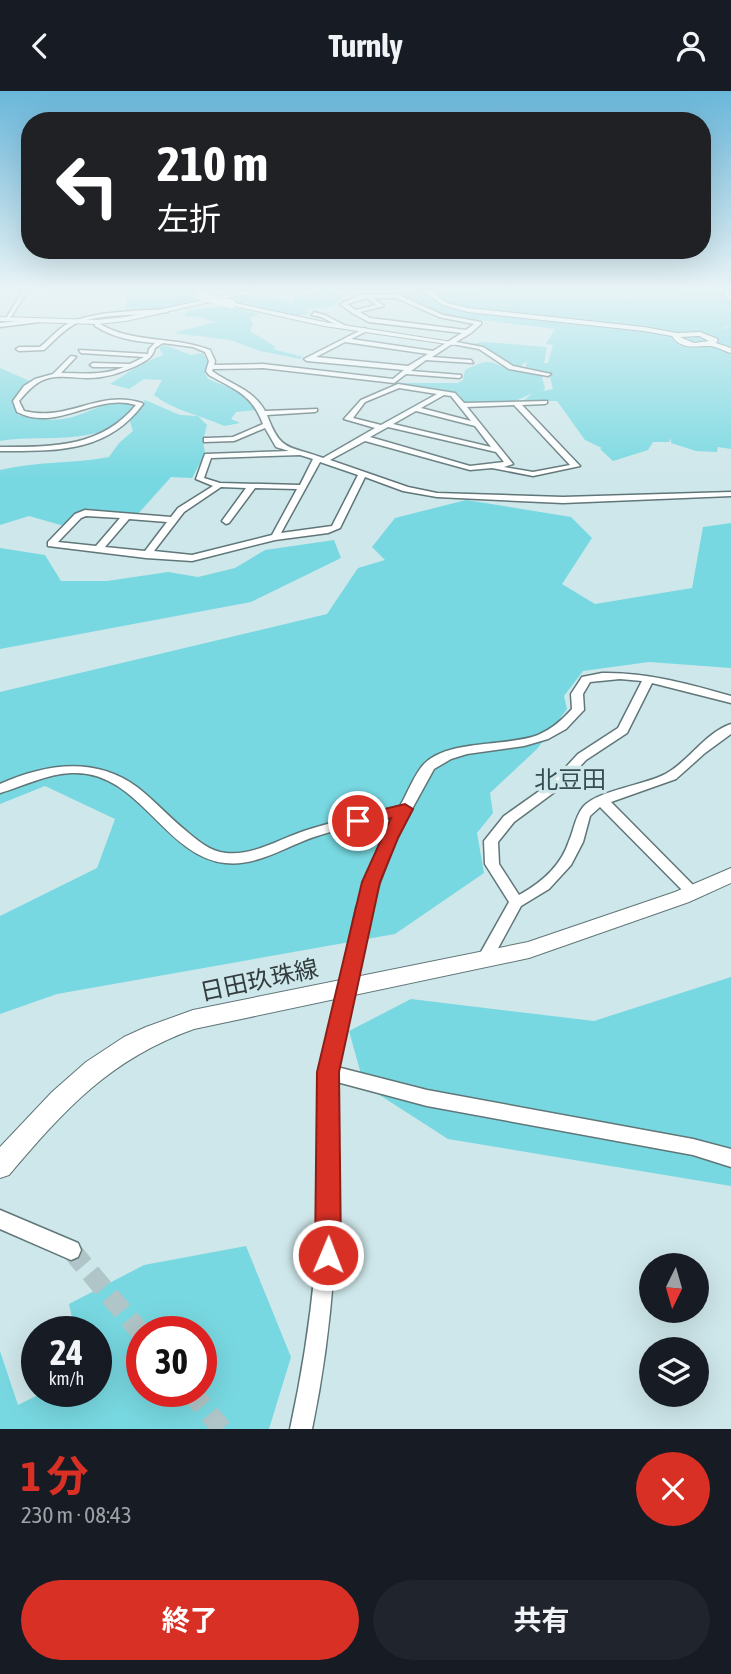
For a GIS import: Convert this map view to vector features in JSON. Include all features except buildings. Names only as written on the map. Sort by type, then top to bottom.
[{"type":"main road","name":"日田玖珠線","points":[[0,1165],[51,1108],[76,1086],[131,1045],[158,1032],[193,1020],[529,950],[693,892],[731,875]]},
{"type":"street","points":[[106,352],[150,355]]},
{"type":"street","points":[[209,352],[212,361],[211,374],[250,396],[262,413],[268,434],[279,445],[405,489],[438,495],[563,500],[731,494]]},
{"type":"street","points":[[293,370],[319,352]]},
{"type":"street","points":[[331,352],[414,365],[459,376]]},
{"type":"street","points":[[432,352],[436,353]]},
{"type":"street","points":[[488,352],[511,367],[548,374]]},
{"type":"street","points":[[210,367],[263,366],[394,381],[414,365],[436,353]]},
{"type":"street","points":[[0,449],[47,449],[83,442],[109,433],[133,416],[140,404],[109,400],[78,412],[34,417],[20,412],[16,401],[43,377],[56,374],[109,375],[150,355]]},
{"type":"street","points":[[56,374],[73,357]]},
{"type":"street","points":[[309,358],[464,368]]},
{"type":"street","points":[[414,365],[471,362]]},
{"type":"street","points":[[93,365],[129,366]]},
{"type":"street","points":[[364,438],[470,468],[509,464],[500,451],[453,394],[398,386],[363,401],[348,419],[500,451]]},
{"type":"street","points":[[275,537],[301,487],[322,459],[440,394]]},
{"type":"street","points":[[462,405],[545,402]]},
{"type":"street","points":[[485,466],[533,474],[576,467],[516,403]]},
{"type":"street","points":[[415,409],[478,425]]},
{"type":"street","points":[[262,413],[315,410]]},
{"type":"street","points":[[207,440],[234,439],[265,425]]},
{"type":"street","points":[[301,452],[290,455],[208,456],[200,479],[219,485],[301,487]]},
{"type":"street","points":[[173,520],[85,513],[78,516],[51,544],[192,558],[275,537],[336,528],[363,473]]},
{"type":"street","points":[[146,555],[187,504],[219,485]]},
{"type":"street","points":[[226,521],[253,485]]},
{"type":"street","points":[[98,549],[127,516]]},
{"type":"street","points":[[301,1429],[314,1375],[328,1255],[328,1072],[364,907],[389,838],[429,765],[440,757],[515,745],[550,735],[567,724],[578,710],[577,694],[586,679],[598,676],[648,681],[731,700]]},
{"type":"street","points":[[516,902],[492,864],[491,841],[509,818],[556,785],[582,757],[623,730],[648,681]]},
{"type":"street","points":[[485,959],[516,902],[531,896],[564,866],[574,847],[587,809],[672,776],[731,728]]},
{"type":"street","points":[[0,789],[37,775],[72,767],[93,769],[112,776],[132,789],[184,837],[210,853],[226,858],[275,848],[310,833],[405,809]]},
{"type":"street","points":[[602,801],[693,892]]},
{"type":"street","points":[[328,1072],[426,1098],[693,1147],[731,1158]]},
{"type":"street","points":[[0,1219],[71,1250]]},
{"type":"shaded area","points":[[162,352],[191,355],[203,353],[208,362],[205,373],[208,379],[242,393],[255,405],[255,410],[236,412],[231,419],[240,423],[224,426],[179,409],[154,395],[162,380],[144,379],[129,389],[110,384],[141,364],[163,355]]},
{"type":"shaded area","points":[[267,352],[286,352],[303,357],[300,359]]},
{"type":"shaded area","points":[[489,352],[546,352],[544,363],[548,363],[551,352],[731,352],[731,449],[718,447],[717,452],[696,451],[671,443],[671,438],[669,442],[653,442],[648,450],[613,461],[600,449],[602,448],[585,440],[557,401],[523,401],[533,393],[513,402],[465,404],[459,394],[398,383],[458,383],[463,380],[465,370],[486,362],[515,371],[544,375],[543,391],[553,389],[549,373],[525,370],[527,362],[522,364],[521,368]]},
{"type":"shaded area","points":[[0,368],[30,381],[13,399],[18,415],[56,420],[115,403],[137,404],[125,418],[110,428],[93,434],[0,441]]},
{"type":"shaded area","points":[[145,400],[180,415],[198,416],[207,425],[203,440],[205,454],[192,478],[171,477],[137,515],[81,511],[64,526],[29,516],[0,525],[0,470],[109,457],[119,443],[133,431],[130,422]]},
{"type":"shaded area","points":[[466,500],[571,517],[592,538],[562,584],[595,604],[692,588],[703,527],[731,523],[731,668],[649,662],[583,671],[564,696],[567,709],[537,749],[490,793],[493,813],[477,833],[484,873],[395,934],[57,994],[0,1014],[0,916],[97,868],[115,819],[45,786],[0,804],[0,692],[327,614],[358,568],[385,560],[372,547],[395,518]]},
{"type":"shaded area","points":[[334,540],[341,558],[251,602],[0,649],[0,548],[45,555],[61,581],[107,581],[168,572],[198,577],[235,568],[265,550]]},
{"type":"shaded area","points":[[731,977],[731,1186],[448,1139],[364,1085],[349,1031],[411,999],[594,1021]]},
{"type":"shaded area","points":[[246,1246],[291,1357],[269,1429],[0,1429],[0,1351],[18,1405],[21,1404],[21,1407],[112,1407],[112,1316],[72,1316],[69,1304],[144,1265]]},
{"type":"tunnel","points":[[71,1250],[127,1316]]},
{"type":"tunnel","points":[[203,1407],[222,1429]]},
{"type":"district","name":"北豆田","points":[[570,779]]},
{"type":"route","points":[[328,1255],[328,1072],[371,882],[389,838],[405,809],[358,821]]}]
